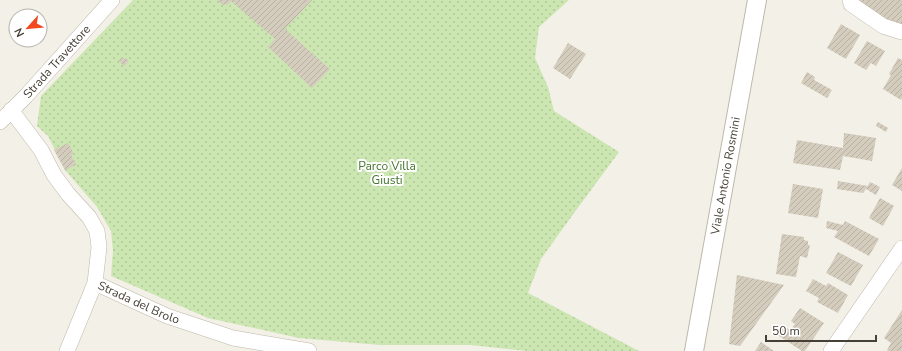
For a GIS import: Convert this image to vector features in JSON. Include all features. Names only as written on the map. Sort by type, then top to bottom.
[{"type":"street","name":"Strada Travettore","points":[[0,122],[112,0]]},
{"type":"street","name":"Viale Antonio Rosmini","points":[[694,351],[757,0]]},
{"type":"street","points":[[851,2],[883,26],[902,32]]},
{"type":"street","name":"Strada del Brolo","points":[[11,110],[41,150],[54,175],[68,194],[89,217],[97,231],[99,247],[95,283],[167,316],[233,338],[309,351]]},
{"type":"street","points":[[831,351],[902,248]]},
{"type":"street","points":[[67,351],[95,283]]},
{"type":"green space","name":"Parco Villa Giusti","points":[[133,0],[569,0],[539,27],[535,58],[548,87],[554,111],[619,152],[541,259],[528,293],[639,351],[527,351],[471,345],[380,345],[299,338],[208,318],[111,276],[113,251],[111,231],[97,207],[65,170],[48,136],[37,126],[41,96]]},
{"type":"building","points":[[217,0],[312,0],[285,29],[330,69],[312,88],[268,47],[275,39],[231,1],[227,5],[223,5]]},
{"type":"building","points":[[858,0],[902,0],[902,27],[897,26],[858,4]]},
{"type":"building","points":[[841,24],[860,35],[846,59],[827,48]]},
{"type":"building","points":[[867,41],[885,51],[876,66],[871,63],[866,70],[854,63]]},
{"type":"building","points":[[568,43],[586,54],[570,79],[553,68]]},
{"type":"building","points":[[125,58],[129,61],[124,66],[119,61],[120,59]]},
{"type":"building","points":[[898,58],[902,60],[901,100],[883,89]]},
{"type":"building","points":[[807,72],[815,77],[814,80],[832,90],[827,98],[801,83]]},
{"type":"building","points":[[878,122],[888,128],[886,132],[876,126]]},
{"type":"building","points":[[844,133],[876,138],[872,161],[843,156],[840,170],[793,163],[797,140],[843,148]]},
{"type":"building","points":[[68,143],[74,154],[71,155],[76,165],[65,170],[54,150]]},
{"type":"building","points":[[902,168],[902,191],[892,185]]},
{"type":"building","points":[[838,181],[868,186],[863,193],[837,189]]},
{"type":"building","points":[[870,182],[880,187],[876,195],[866,189]]},
{"type":"building","points":[[793,184],[823,189],[818,218],[788,213]]},
{"type":"building","points":[[880,198],[894,206],[883,226],[869,218]]},
{"type":"building","points":[[827,221],[843,225],[845,221],[879,239],[869,256],[834,237],[838,231],[826,228]]},
{"type":"building","points":[[782,234],[804,237],[804,240],[808,241],[808,245],[810,245],[807,258],[800,256],[796,277],[776,274]]},
{"type":"building","points":[[838,252],[863,265],[851,286],[826,273]]},
{"type":"building","points":[[737,275],[784,285],[740,346],[729,344]]},
{"type":"building","points":[[813,279],[826,286],[828,283],[848,295],[838,313],[817,302],[819,298],[806,291]]},
{"type":"building","points":[[800,308],[824,323],[805,351],[802,351],[776,334],[782,325],[790,330],[795,324],[791,321]]},
{"type":"building","points":[[902,310],[902,351],[888,351],[887,350],[891,343],[884,338]]},
{"type":"building","points":[[761,342],[774,351],[755,351]]}]
